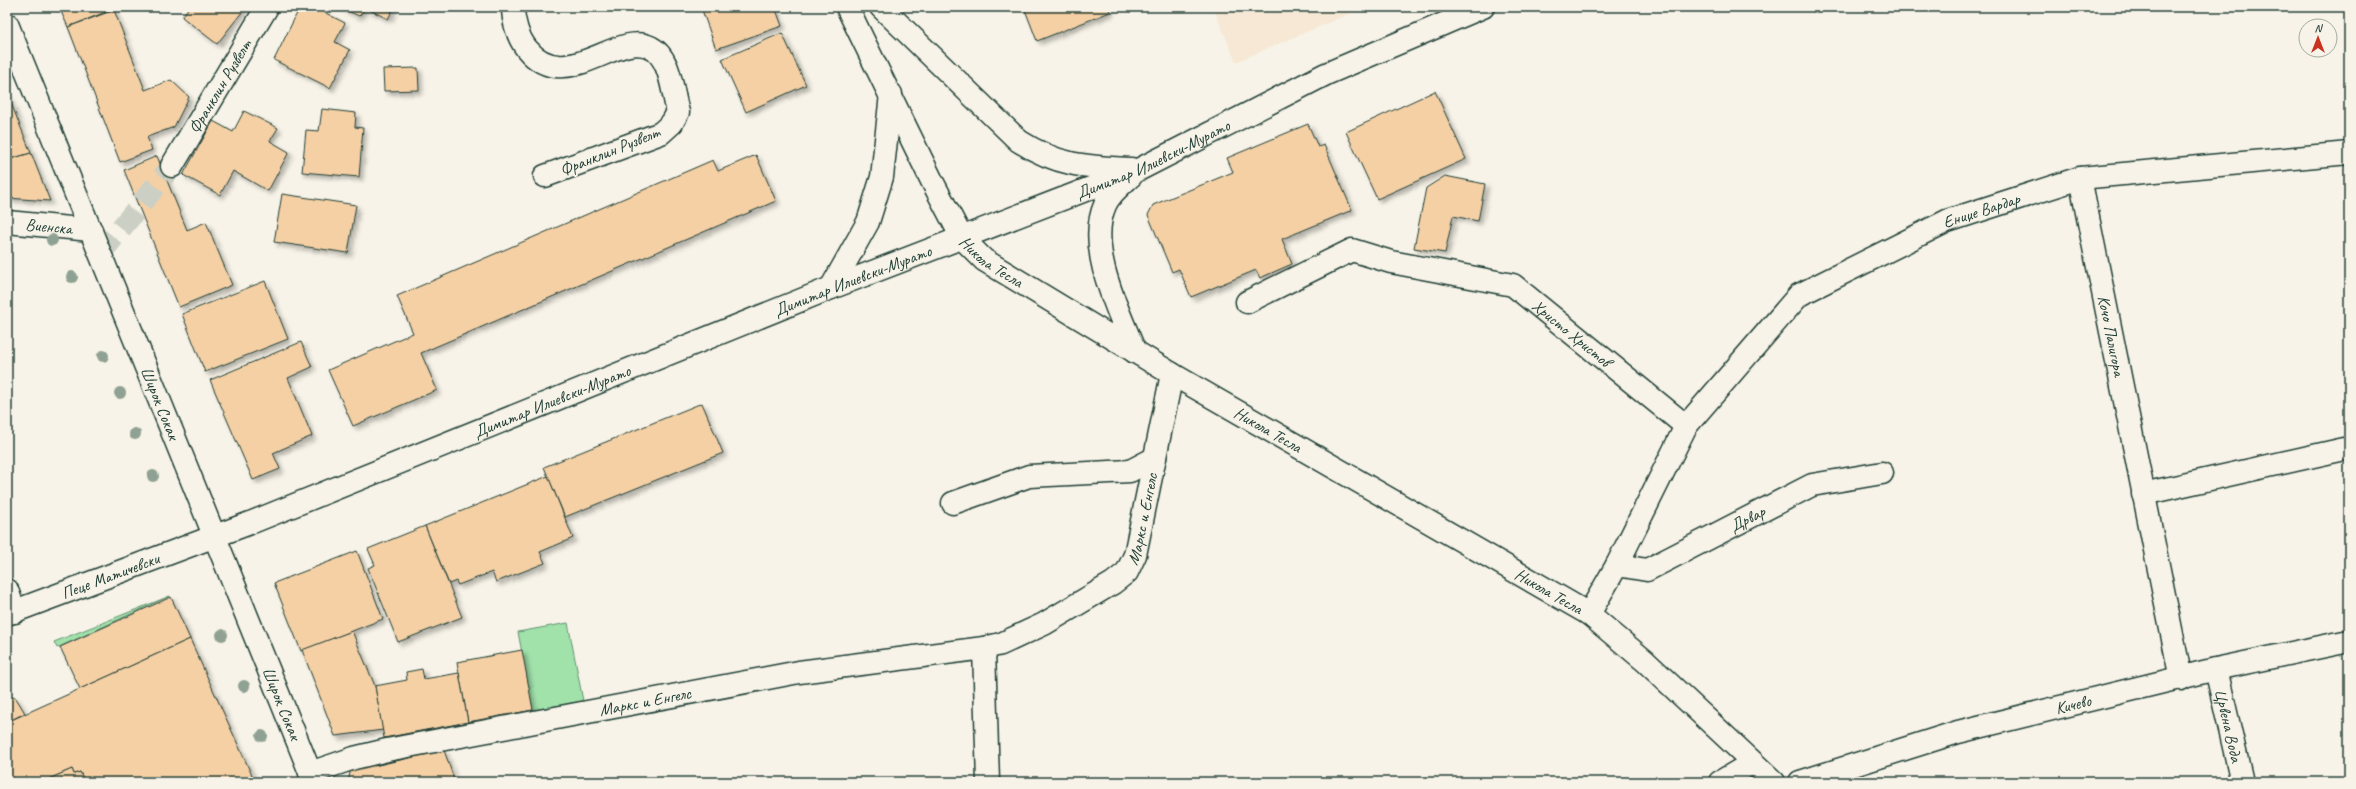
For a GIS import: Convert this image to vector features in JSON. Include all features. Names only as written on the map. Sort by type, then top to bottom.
[{"type":"street","name":"Франклин Рузвелт","points":[[172,166],[267,7]]},
{"type":"street","name":"Франклин Рузвелт","points":[[513,7],[513,17],[522,44],[536,60],[555,67],[577,64],[638,42],[651,47],[665,62],[678,112],[672,123],[661,133],[545,176]]},
{"type":"street","name":"Никола Тесла","points":[[847,7],[891,94],[932,181],[962,238],[984,260],[1172,374],[1589,614],[1645,661],[1774,782]]},
{"type":"street","points":[[881,7],[1019,141],[1042,155],[1057,161],[1107,168],[1140,169]]},
{"type":"street","name":"Димитар Илиевски-Мурато","points":[[214,537],[831,288],[1140,169],[1326,74],[1483,7]]},
{"type":"street","name":"Широк Сокак","points":[[7,24],[312,777]]},
{"type":"street","points":[[831,288],[868,222],[882,177],[891,94]]},
{"type":"street","name":"Ениџе Вардар","points":[[1686,426],[1799,295],[1947,221],[2080,178],[2349,153]]},
{"type":"street","points":[[1135,352],[1114,300],[1099,238],[1100,219],[1105,204],[1118,187],[1140,169]]},
{"type":"street","name":"Кочо Палигора","points":[[2080,178],[2180,679]]},
{"type":"street","name":"Виенска","points":[[7,222],[91,230]]},
{"type":"street","name":"Христо Христов","points":[[1247,302],[1352,250],[1391,262],[1513,285],[1686,426]]},
{"type":"street","name":"Маркс и Енгелс","points":[[312,777],[354,758],[387,750],[799,672],[984,648],[1001,644],[1044,624],[1113,583],[1127,572],[1132,565],[1172,374]]},
{"type":"street","points":[[1589,614],[1617,565],[1686,426]]},
{"type":"street","points":[[2143,494],[2349,448]]},
{"type":"street","points":[[953,503],[1029,476],[1130,471],[1154,458]]},
{"type":"street","name":"Дрвар","points":[[1617,565],[1647,570],[1812,485],[1882,473]]},
{"type":"street","name":"Пеце Матичевски","points":[[11,613],[214,537]]},
{"type":"street","points":[[7,590],[11,613]]},
{"type":"street","name":"Кичево","points":[[1800,782],[1958,732],[2216,669],[2349,641]]},
{"type":"street","points":[[984,648],[988,782]]},
{"type":"street","name":"Црвена Вода","points":[[2216,669],[2242,782]]},
{"type":"street","points":[[1720,782],[1752,763]]},
{"type":"shaded area","points":[[1213,7],[1365,7],[1236,62]]},
{"type":"green space","points":[[170,596],[57,648],[54,642]]},
{"type":"green space","points":[[568,623],[583,701],[533,710],[518,632]]},
{"type":"building","points":[[59,7],[118,7],[68,27]]},
{"type":"building","points":[[189,7],[246,7],[217,44],[182,17]]},
{"type":"building","points":[[300,7],[314,7],[345,23],[335,42],[350,50],[330,88],[274,60]]},
{"type":"building","points":[[339,7],[394,7],[388,19],[366,8],[359,16]]},
{"type":"building","points":[[701,7],[775,7],[782,26],[716,49]]},
{"type":"building","points":[[1024,7],[1109,7],[1110,12],[1037,41]]},
{"type":"building","points":[[114,10],[145,90],[171,80],[189,97],[174,127],[147,137],[152,150],[120,162],[68,27]]},
{"type":"building","points":[[782,33],[806,85],[746,112],[722,59]]},
{"type":"building","points":[[418,68],[419,90],[384,91],[383,69]]},
{"type":"building","points":[[1435,91],[1466,159],[1377,199],[1346,132]]},
{"type":"building","points":[[7,93],[31,153],[7,160]]},
{"type":"building","points":[[322,109],[356,113],[355,127],[363,128],[359,177],[302,172],[306,130],[319,131]]},
{"type":"building","points":[[244,111],[278,128],[270,141],[289,152],[268,191],[233,171],[220,195],[183,175],[213,121],[233,132]]},
{"type":"building","points":[[1308,124],[1318,147],[1324,145],[1352,210],[1282,239],[1292,264],[1260,278],[1256,270],[1191,297],[1179,269],[1172,272],[1148,215],[1153,205],[1233,172],[1227,158]]},
{"type":"building","points":[[31,153],[50,201],[7,198],[7,160]]},
{"type":"building","points":[[756,155],[776,201],[421,353],[437,390],[353,426],[328,370],[413,333],[397,296],[713,160],[718,171]]},
{"type":"building","points":[[157,156],[187,230],[206,222],[232,285],[179,307],[124,170]]},
{"type":"building","points":[[1445,176],[1485,184],[1478,221],[1453,216],[1445,253],[1414,248],[1426,188]]},
{"type":"building","points":[[282,194],[356,205],[348,253],[274,242]]},
{"type":"building","points":[[265,281],[288,339],[205,372],[182,314]]},
{"type":"building","points":[[301,342],[312,367],[288,378],[312,436],[273,453],[280,469],[253,480],[210,380]]},
{"type":"building","points":[[702,403],[723,453],[565,517],[544,467]]},
{"type":"building","points":[[548,476],[573,538],[540,552],[545,563],[496,582],[492,572],[458,585],[456,581],[449,584],[425,526]]},
{"type":"building","points":[[425,526],[462,617],[398,642],[368,568],[375,565],[368,549]]},
{"type":"building","points":[[357,551],[383,619],[301,651],[274,583]]},
{"type":"building","points":[[171,597],[190,639],[80,689],[60,647]]},
{"type":"building","points":[[352,631],[375,686],[383,730],[335,736],[302,650]]},
{"type":"building","points":[[190,639],[255,782],[85,782],[80,772],[74,774],[72,769],[42,782],[7,782],[7,722]]},
{"type":"building","points":[[522,650],[533,710],[468,722],[457,662]]},
{"type":"building","points":[[422,669],[424,679],[459,673],[468,722],[384,738],[375,686],[407,680],[406,672]]},
{"type":"building","points":[[7,696],[16,698],[25,713],[7,722]]},
{"type":"building","points":[[444,750],[455,782],[348,782],[351,768],[370,763],[374,766]]},
{"type":"building","points":[[72,769],[74,774],[80,772],[85,782],[42,782]]},
{"type":"tunnel","points":[[100,254],[172,166]]}]
